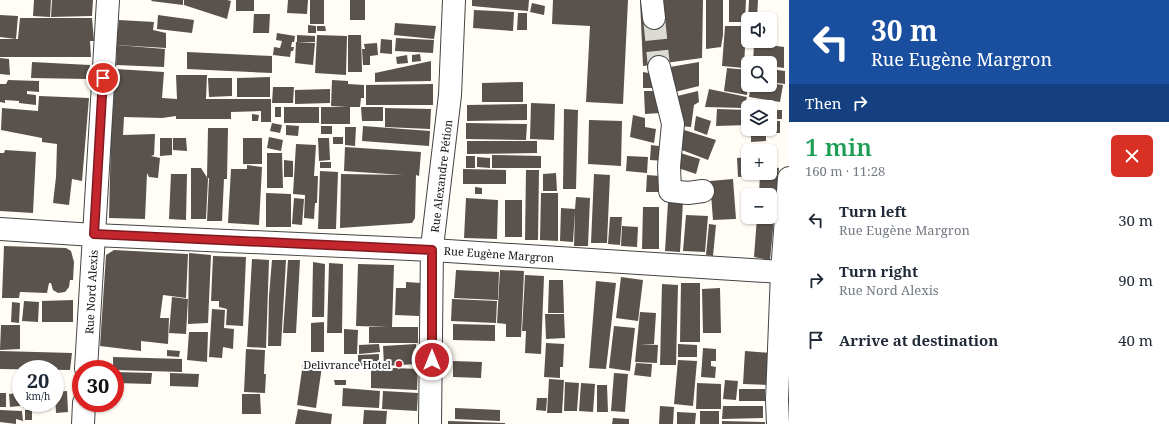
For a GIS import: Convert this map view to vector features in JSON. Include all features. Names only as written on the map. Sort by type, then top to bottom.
[{"type":"street","name":"Rue Nord Alexis","points":[[87,360],[108,0]]},
{"type":"street","name":"Rue Alexandre Pétion","points":[[430,424],[432,250],[450,94],[454,0]]},
{"type":"street","points":[[659,67],[673,124],[670,191],[688,193],[703,191]]},
{"type":"street","points":[[778,424],[777,400],[782,272],[789,178]]},
{"type":"street","name":"Rue Eugène Margron","points":[[0,229],[432,250],[782,272]]},
{"type":"street","points":[[83,424],[84,412]]},
{"type":"building","points":[[34,0],[51,0],[50,17],[33,16]]},
{"type":"building","points":[[52,0],[93,0],[92,16],[51,17]]},
{"type":"building","points":[[183,0],[183,5],[151,1]]},
{"type":"building","points":[[184,0],[231,1],[227,19],[184,5]]},
{"type":"building","points":[[236,0],[254,0],[254,11],[236,11]]},
{"type":"building","points":[[288,0],[308,0],[307,14],[287,13]]},
{"type":"building","points":[[310,0],[324,0],[324,24],[310,24]]},
{"type":"building","points":[[350,0],[365,0],[365,20],[350,20]]},
{"type":"building","points":[[472,0],[529,0],[528,11],[472,6]]},
{"type":"building","points":[[553,0],[628,0],[623,104],[586,102],[590,26],[552,24]]},
{"type":"building","points":[[640,0],[703,0],[702,58],[643,66]]},
{"type":"building","points":[[706,0],[723,0],[723,35],[721,47],[706,49]]},
{"type":"building","points":[[729,0],[746,0],[745,12],[741,12],[741,22],[729,22]]},
{"type":"building","points":[[749,0],[758,0],[757,12],[748,12]]},
{"type":"building","points":[[532,3],[545,6],[544,15],[530,12]]},
{"type":"building","points":[[474,10],[514,12],[513,31],[473,28]]},
{"type":"building","points":[[518,13],[527,13],[527,30],[517,30]]},
{"type":"building","points":[[254,14],[270,14],[269,33],[253,33]]},
{"type":"building","points":[[0,15],[18,16],[16,39],[0,37]]},
{"type":"building","points":[[158,15],[194,20],[192,33],[157,29]]},
{"type":"building","points":[[20,18],[92,18],[94,41],[90,41],[91,57],[0,57],[0,39],[18,39]]},
{"type":"building","points":[[119,20],[154,22],[153,30],[166,33],[166,48],[116,45]]},
{"type":"building","points":[[395,23],[436,26],[434,39],[394,35]]},
{"type":"building","points":[[308,25],[316,26],[316,33],[308,33]]},
{"type":"building","points":[[317,26],[325,26],[326,31],[317,31]]},
{"type":"building","points":[[725,26],[741,26],[741,48],[745,48],[745,56],[741,56],[741,68],[722,66]]},
{"type":"building","points":[[277,33],[295,36],[291,47],[294,47],[293,51],[291,51],[290,57],[273,55],[274,47],[280,48],[282,41],[276,40]]},
{"type":"building","points":[[297,35],[315,36],[315,42],[297,42]]},
{"type":"building","points":[[317,35],[347,36],[346,75],[315,73]]},
{"type":"building","points":[[348,35],[361,35],[362,72],[348,72]]},
{"type":"building","points":[[396,38],[434,40],[433,53],[395,51]]},
{"type":"building","points":[[381,39],[392,40],[392,54],[380,53]]},
{"type":"building","points":[[296,42],[315,43],[313,65],[295,63]]},
{"type":"building","points":[[377,43],[378,55],[370,56],[370,65],[363,65],[362,49],[365,49],[364,44]]},
{"type":"building","points":[[117,45],[165,49],[164,67],[116,65]]},
{"type":"building","points":[[784,47],[784,68],[777,67],[777,56],[753,56],[754,48]]},
{"type":"building","points":[[187,52],[272,56],[272,73],[187,69]]},
{"type":"building","points":[[420,54],[421,61],[412,62],[412,55]]},
{"type":"building","points":[[407,55],[408,63],[397,64],[396,57]]},
{"type":"building","points":[[0,58],[9,59],[10,75],[0,74]]},
{"type":"building","points":[[431,61],[431,81],[375,82],[375,73]]},
{"type":"building","points":[[32,62],[90,65],[88,79],[31,78]]},
{"type":"building","points":[[699,62],[699,86],[671,93],[664,68]]},
{"type":"building","points":[[727,68],[741,69],[741,92],[747,92],[747,95],[724,91]]},
{"type":"building","points":[[116,69],[164,72],[162,98],[177,99],[176,75],[207,75],[206,99],[271,99],[271,122],[261,122],[261,111],[231,112],[231,119],[176,119],[176,116],[162,118],[124,117],[123,135],[155,134],[154,155],[151,156],[160,158],[158,178],[149,177],[147,173],[145,219],[109,218],[111,135]]},
{"type":"building","points":[[777,70],[785,71],[785,84],[777,83]]},
{"type":"building","points":[[643,72],[654,74],[655,88],[643,88]]},
{"type":"building","points":[[270,77],[270,97],[237,97],[237,78]]},
{"type":"building","points":[[208,78],[232,78],[232,96],[209,97]]},
{"type":"building","points":[[8,80],[39,81],[39,92],[27,91],[27,94],[36,95],[36,105],[19,103],[19,101],[5,100],[5,103],[0,102],[0,84],[6,84]]},
{"type":"building","points":[[332,80],[348,81],[348,84],[364,85],[364,98],[361,98],[360,107],[350,107],[350,124],[321,124],[321,107],[347,107],[331,106]]},
{"type":"building","points":[[523,82],[523,102],[482,102],[482,83]]},
{"type":"building","points":[[433,84],[433,105],[366,105],[366,85]]},
{"type":"building","points":[[777,84],[783,85],[780,102],[777,102],[777,100],[749,97],[750,92],[777,92]]},
{"type":"building","points":[[273,87],[294,87],[293,103],[272,103]]},
{"type":"building","points":[[330,89],[330,103],[295,104],[295,90]]},
{"type":"building","points":[[709,89],[747,97],[746,100],[741,100],[741,108],[705,107]]},
{"type":"building","points":[[644,91],[656,91],[661,113],[645,114]]},
{"type":"building","points":[[698,91],[699,102],[694,105],[691,127],[679,126],[673,97]]},
{"type":"building","points":[[39,96],[89,98],[82,181],[72,179],[69,205],[53,203],[56,177],[57,144],[42,142],[42,138],[1,130],[2,108],[38,111]]},
{"type":"building","points":[[531,103],[555,104],[554,140],[530,139]]},
{"type":"building","points":[[527,104],[527,120],[467,121],[467,105]]},
{"type":"building","points":[[275,107],[281,107],[281,117],[275,117]]},
{"type":"building","points":[[284,107],[319,107],[319,123],[284,123]]},
{"type":"building","points":[[361,107],[383,107],[383,121],[362,121]]},
{"type":"building","points":[[385,108],[431,109],[430,129],[385,127]]},
{"type":"building","points":[[564,109],[578,110],[576,189],[563,189]]},
{"type":"building","points":[[717,109],[741,110],[741,125],[716,126]]},
{"type":"building","points":[[777,110],[782,110],[782,119],[777,119]]},
{"type":"building","points":[[252,114],[259,115],[258,121],[252,121]]},
{"type":"building","points":[[633,115],[645,118],[645,127],[656,129],[654,143],[630,137]]},
{"type":"building","points":[[696,116],[711,121],[707,135],[694,130]]},
{"type":"building","points":[[589,120],[622,121],[621,166],[588,164]]},
{"type":"building","points":[[777,121],[780,121],[780,133],[777,133]]},
{"type":"building","points":[[272,123],[282,125],[280,133],[270,131]]},
{"type":"building","points":[[466,123],[527,124],[526,140],[466,139]]},
{"type":"building","points":[[286,125],[299,126],[298,136],[286,135]]},
{"type":"building","points":[[321,126],[332,126],[332,134],[321,134]]},
{"type":"building","points":[[363,126],[430,131],[429,146],[362,141]]},
{"type":"building","points":[[345,127],[356,127],[355,146],[345,145]]},
{"type":"building","points":[[208,128],[228,128],[227,179],[224,179],[222,221],[207,221],[209,178],[207,178]]},
{"type":"building","points":[[678,128],[716,140],[708,160],[674,147]]},
{"type":"building","points":[[751,136],[766,136],[766,141],[751,142]]},
{"type":"building","points":[[269,137],[283,140],[281,151],[267,148]]},
{"type":"building","points":[[333,137],[343,137],[343,144],[333,144]]},
{"type":"building","points":[[160,138],[172,138],[172,155],[160,156]]},
{"type":"building","points":[[173,138],[186,138],[187,151],[173,150]]},
{"type":"building","points":[[243,138],[262,138],[262,164],[243,164]]},
{"type":"building","points":[[318,138],[329,138],[330,160],[319,161]]},
{"type":"building","points":[[467,141],[537,141],[537,153],[467,154]]},
{"type":"building","points":[[296,144],[316,145],[314,176],[318,176],[317,203],[315,203],[314,219],[304,218],[305,195],[293,194]]},
{"type":"building","points":[[651,145],[666,147],[665,161],[650,160]]},
{"type":"building","points":[[345,147],[421,152],[419,176],[416,175],[415,218],[412,223],[340,228],[341,174],[403,175],[344,171]]},
{"type":"building","points":[[5,150],[36,152],[33,213],[0,211],[0,153],[4,153]]},
{"type":"building","points":[[677,152],[700,159],[696,174],[672,166]]},
{"type":"building","points":[[267,153],[282,153],[283,188],[267,188]]},
{"type":"building","points":[[492,155],[541,156],[541,168],[492,168]]},
{"type":"building","points":[[466,156],[475,156],[475,168],[466,168]]},
{"type":"building","points":[[627,156],[648,157],[647,173],[626,171]]},
{"type":"building","points":[[477,157],[490,158],[490,168],[477,167]]},
{"type":"building","points":[[737,158],[741,158],[741,177],[738,177]]},
{"type":"building","points":[[284,160],[293,161],[293,177],[284,177]]},
{"type":"building","points":[[320,162],[331,162],[331,168],[320,168]]},
{"type":"building","points":[[247,165],[262,167],[259,225],[228,223],[231,169],[247,169]]},
{"type":"building","points":[[191,168],[201,168],[208,179],[206,219],[191,219]]},
{"type":"building","points":[[777,168],[779,168],[777,188],[759,188],[760,180],[777,180]]},
{"type":"building","points":[[463,169],[506,170],[506,184],[463,184]]},
{"type":"building","points":[[526,170],[539,170],[538,240],[525,240]]},
{"type":"building","points":[[320,171],[338,172],[336,229],[318,229]]},
{"type":"building","points":[[556,173],[557,191],[543,191],[543,174]]},
{"type":"building","points":[[171,174],[187,174],[186,220],[169,219]]},
{"type":"building","points":[[594,174],[610,175],[607,243],[591,243]]},
{"type":"building","points":[[647,175],[660,176],[659,192],[646,192]]},
{"type":"building","points":[[733,179],[736,219],[713,220],[710,181]]},
{"type":"building","points":[[475,187],[482,188],[482,194],[475,194]]},
{"type":"building","points":[[266,193],[291,194],[291,227],[266,227]]},
{"type":"building","points":[[541,193],[558,193],[558,241],[540,240]]},
{"type":"building","points":[[576,197],[590,198],[588,246],[574,246],[575,211],[573,242],[560,241],[561,208],[575,209]]},
{"type":"building","points":[[294,198],[304,199],[302,225],[292,224]]},
{"type":"building","points":[[466,198],[498,200],[497,239],[464,238]]},
{"type":"building","points":[[505,200],[522,200],[522,237],[505,237]]},
{"type":"building","points":[[668,202],[683,202],[680,252],[665,251]]},
{"type":"building","points":[[643,207],[659,207],[659,249],[642,249]]},
{"type":"building","points":[[686,215],[708,216],[705,252],[683,251]]},
{"type":"building","points":[[610,217],[622,217],[620,245],[608,244]]},
{"type":"building","points":[[709,224],[716,225],[713,256],[706,255]]},
{"type":"building","points":[[756,224],[774,224],[770,260],[754,257]]},
{"type":"building","points":[[622,226],[638,227],[637,247],[621,246]]},
{"type":"building","points":[[4,246],[66,248],[71,251],[74,262],[73,280],[70,280],[69,287],[65,292],[58,293],[53,290],[51,283],[49,283],[47,293],[20,292],[19,298],[2,298]]},
{"type":"building","points":[[114,250],[188,254],[186,298],[163,295],[160,318],[169,318],[168,344],[141,341],[141,351],[100,346],[106,255]]},
{"type":"building","points":[[189,253],[211,255],[208,323],[188,324]]},
{"type":"building","points":[[213,256],[246,257],[243,326],[226,325],[227,309],[219,307],[219,301],[211,301]]},
{"type":"building","points":[[252,259],[269,260],[266,348],[247,347]]},
{"type":"building","points":[[272,260],[286,260],[281,346],[268,346],[269,296]]},
{"type":"building","points":[[288,260],[300,260],[296,333],[283,333]]},
{"type":"building","points":[[313,262],[325,264],[324,317],[312,317]]},
{"type":"building","points":[[329,263],[343,264],[342,333],[327,333]]},
{"type":"building","points":[[358,264],[394,265],[392,327],[418,327],[418,343],[369,343],[369,327],[389,327],[356,326]]},
{"type":"building","points":[[456,270],[499,272],[498,300],[454,298]]},
{"type":"building","points":[[500,270],[524,271],[521,337],[506,337],[506,324],[497,323]]},
{"type":"building","points":[[525,275],[544,276],[541,354],[525,353],[526,331],[522,331]]},
{"type":"building","points":[[621,277],[643,280],[638,321],[616,318]]},
{"type":"building","points":[[549,280],[563,280],[564,313],[548,313]]},
{"type":"building","points":[[596,281],[616,283],[606,369],[589,368]]},
{"type":"building","points":[[406,282],[421,283],[419,316],[395,315],[396,288],[406,288]]},
{"type":"building","points":[[681,283],[700,283],[700,342],[680,342]]},
{"type":"building","points":[[662,284],[678,285],[676,365],[660,365]]},
{"type":"building","points":[[720,288],[721,333],[703,333],[702,289]]},
{"type":"building","points":[[172,297],[188,299],[186,334],[169,333]]},
{"type":"building","points":[[452,299],[497,301],[496,323],[451,321]]},
{"type":"building","points":[[73,300],[73,322],[42,322],[42,301]]},
{"type":"building","points":[[24,301],[39,302],[38,322],[22,321]]},
{"type":"building","points":[[12,302],[20,303],[19,323],[11,322]]},
{"type":"building","points":[[212,309],[225,310],[224,328],[234,329],[233,349],[223,347],[222,358],[209,357]]},
{"type":"building","points":[[640,312],[656,313],[654,344],[640,344],[658,345],[657,363],[635,362]]},
{"type":"building","points":[[545,314],[564,314],[565,338],[546,339]]},
{"type":"building","points":[[324,322],[324,352],[311,352],[311,323]]},
{"type":"building","points":[[453,324],[495,325],[495,341],[453,340]]},
{"type":"building","points":[[1,325],[20,325],[20,349],[0,350]]},
{"type":"building","points":[[614,326],[635,328],[630,371],[609,368]]},
{"type":"building","points":[[344,329],[358,330],[357,354],[344,354]]},
{"type":"building","points":[[189,332],[208,332],[207,362],[187,360]]},
{"type":"building","points":[[546,343],[564,344],[563,367],[560,367],[560,378],[544,377]]},
{"type":"building","points":[[379,344],[380,352],[359,354],[359,345]]},
{"type":"building","points":[[416,344],[417,364],[384,366],[383,346]]},
{"type":"building","points":[[678,344],[697,345],[697,357],[678,357]]},
{"type":"building","points":[[703,348],[716,349],[716,361],[711,361],[711,366],[716,367],[715,378],[701,377]]},
{"type":"building","points":[[246,349],[265,350],[265,393],[244,392]]},
{"type":"building","points":[[167,350],[180,351],[179,357],[167,356]]},
{"type":"building","points":[[0,351],[72,353],[70,370],[64,370],[64,360],[12,360],[12,369],[0,369]]},
{"type":"building","points":[[745,351],[771,353],[769,385],[743,384]]},
{"type":"building","points":[[379,354],[379,365],[358,366],[358,355]]},
{"type":"building","points":[[113,357],[182,359],[182,372],[124,370],[124,360],[113,360]]},
{"type":"building","points":[[678,360],[697,361],[693,406],[674,404]]},
{"type":"building","points":[[453,361],[482,362],[481,378],[453,377]]},
{"type":"building","points":[[303,363],[322,366],[316,408],[297,405]]},
{"type":"building","points":[[636,363],[652,364],[651,377],[634,375]]},
{"type":"building","points":[[371,367],[418,369],[417,390],[371,388]]},
{"type":"building","points":[[124,372],[152,373],[151,384],[124,383]]},
{"type":"building","points":[[170,373],[199,374],[198,387],[170,386]]},
{"type":"building","points":[[614,373],[628,374],[625,412],[611,411]]},
{"type":"building","points":[[549,379],[564,380],[562,413],[547,413]]},
{"type":"building","points":[[334,380],[346,380],[346,385],[335,385]]},
{"type":"building","points":[[725,380],[738,381],[736,400],[723,399]]},
{"type":"building","points":[[565,382],[579,383],[577,411],[564,411]]},
{"type":"building","points":[[581,383],[595,384],[593,412],[579,411]]},
{"type":"building","points":[[697,383],[721,384],[721,409],[696,409]]},
{"type":"building","points":[[597,385],[607,385],[608,412],[597,412]]},
{"type":"building","points":[[343,388],[380,391],[379,408],[342,406]]},
{"type":"building","points":[[739,389],[765,389],[765,401],[739,401]]},
{"type":"building","points":[[64,391],[67,391],[68,412],[56,413],[64,412]]},
{"type":"building","points":[[383,391],[418,393],[417,411],[382,409]]},
{"type":"building","points":[[0,393],[6,393],[6,407],[0,407]]},
{"type":"building","points":[[9,394],[12,394],[12,407],[10,407]]},
{"type":"building","points":[[242,394],[260,394],[261,414],[242,414]]},
{"type":"building","points":[[537,398],[547,398],[546,411],[536,410]]},
{"type":"building","points":[[660,406],[674,407],[673,424],[659,424]]},
{"type":"building","points":[[723,406],[763,406],[763,418],[722,419]]},
{"type":"building","points":[[455,408],[500,410],[500,421],[455,419]]},
{"type":"building","points":[[298,409],[332,414],[331,424],[295,424]]},
{"type":"building","points":[[0,410],[22,412],[23,421],[16,419],[16,424],[0,422]]},
{"type":"building","points":[[364,410],[387,411],[386,424],[363,424]]},
{"type":"building","points":[[700,411],[719,411],[719,424],[700,424]]},
{"type":"building","points":[[25,412],[32,412],[32,420],[25,420]]},
{"type":"building","points":[[677,412],[696,413],[695,424],[677,424]]},
{"type":"building","points":[[613,418],[629,419],[629,424],[612,424]]},
{"type":"building","points":[[448,421],[505,423],[505,424],[448,424]]},
{"type":"building","points":[[722,421],[765,422],[765,424],[722,424]]},
{"type":"tunnel","points":[[654,18],[659,67]]},
{"type":"place","name":"Delivrance Hotel","points":[[399,364]]},
{"type":"route","points":[[103,78],[94,234],[432,250],[432,360]]}]
